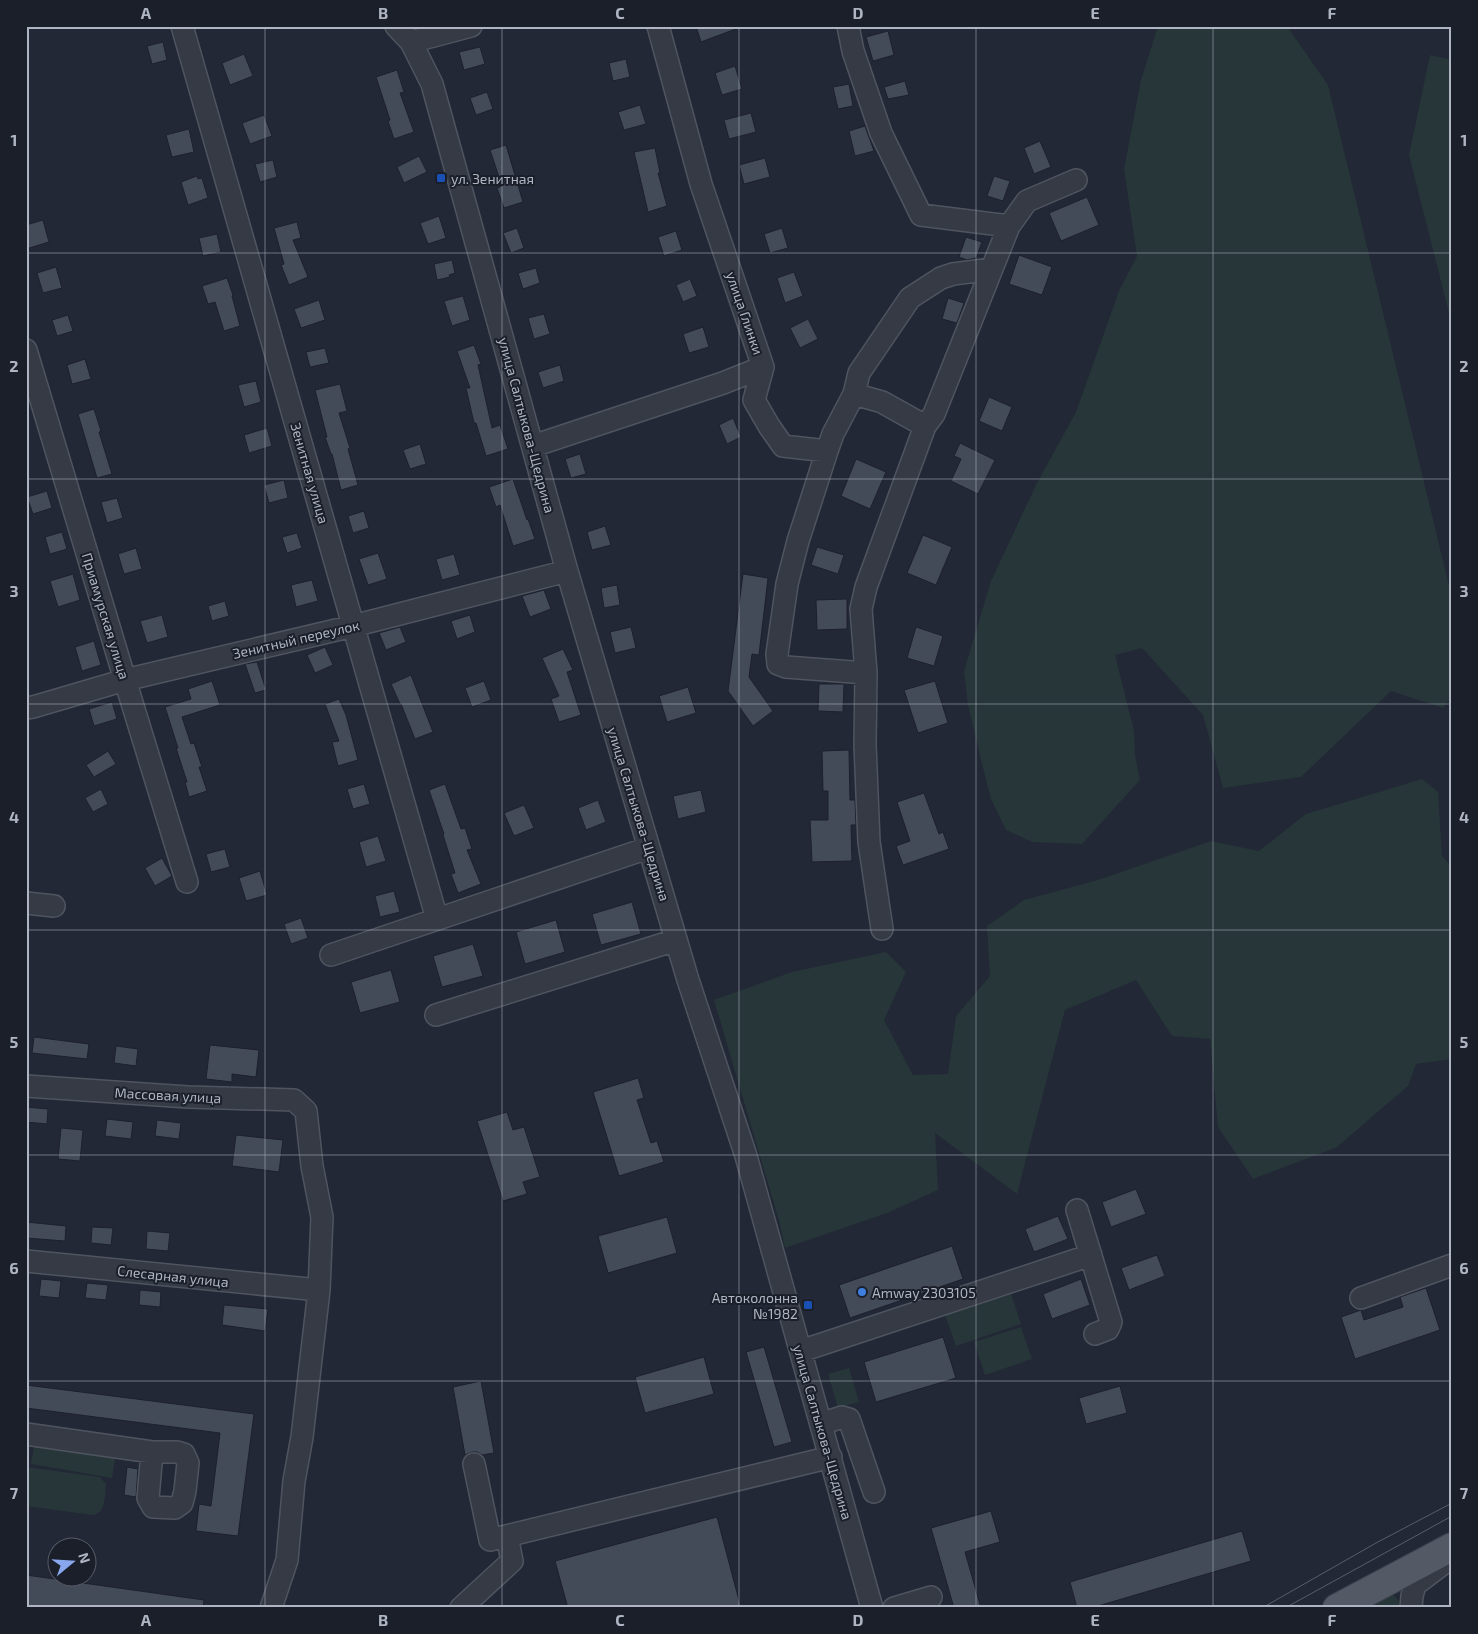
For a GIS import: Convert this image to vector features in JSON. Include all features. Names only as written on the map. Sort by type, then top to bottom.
[{"type":"main road","points":[[1337,1608],[1452,1547]]},
{"type":"street","name":"Зенитная улица","points":[[182,26],[436,919]]},
{"type":"street","name":"улица Салтыкова-Щедрина","points":[[396,26],[411,42],[432,84],[567,571],[676,940],[746,1156],[872,1608]]},
{"type":"street","points":[[411,42],[471,26]]},
{"type":"street","name":"улица Глинки","points":[[533,446],[723,383],[763,367],[701,184],[658,26]]},
{"type":"street","points":[[848,26],[853,51],[881,133],[921,216],[1009,226]]},
{"type":"street","points":[[882,929],[869,842],[865,744],[866,673],[861,609],[866,587],[925,426],[934,414],[1009,226],[1027,200],[1076,180]]},
{"type":"street","points":[[866,673],[786,668],[778,664],[777,654],[787,584],[798,542],[833,434],[854,394],[859,373],[910,298],[941,278],[953,274],[992,269]]},
{"type":"street","name":"Приамурская улица","points":[[26,350],[124,680],[187,882]]},
{"type":"street","points":[[763,367],[754,400],[783,446],[827,451]]},
{"type":"street","points":[[854,394],[882,402],[925,426]]},
{"type":"street","name":"Зенитный переулок","points":[[26,708],[124,680],[353,626],[567,571]]},
{"type":"street","points":[[330,955],[648,848]]},
{"type":"street","points":[[26,903],[54,906]]},
{"type":"street","points":[[436,1015],[676,940]]},
{"type":"street","name":"Массовая улица","points":[[26,1086],[188,1097],[294,1100],[306,1111],[312,1166],[322,1217],[320,1290]]},
{"type":"street","points":[[1077,1210],[1111,1322],[1108,1330],[1094,1334]]},
{"type":"street","points":[[801,1351],[1091,1255]]},
{"type":"street","name":"Слесарная улица","points":[[26,1261],[320,1290]]},
{"type":"street","points":[[1361,1298],[1452,1266]]},
{"type":"street","points":[[271,1608],[287,1560],[294,1481],[302,1437],[320,1290]]},
{"type":"street","points":[[821,1424],[842,1417],[849,1419],[874,1492]]},
{"type":"street","points":[[26,1434],[152,1452]]},
{"type":"street","points":[[474,1464],[490,1540],[831,1457]]},
{"type":"street","points":[[461,1608],[512,1561],[507,1536]]},
{"type":"street","points":[[1411,1608],[1415,1585],[1452,1557]]},
{"type":"street","points":[[894,1608],[931,1597]]},
{"type":"shaded area","points":[[1158,26],[1287,26],[1328,85],[1452,598],[1452,697],[1443,708],[1391,691],[1301,777],[1223,788],[1203,715],[1142,648],[1115,655],[1134,731],[1135,755],[1140,780],[1082,844],[1032,842],[1006,830],[991,799],[968,705],[964,671],[991,581],[1036,485],[1076,412],[1119,291],[1137,256],[1124,169],[1141,80]]},
{"type":"shaded area","points":[[1430,55],[1452,60],[1452,325],[1409,155]]},
{"type":"shaded area","points":[[1422,779],[1438,792],[1442,856],[1452,867],[1452,1059],[1416,1064],[1408,1086],[1337,1147],[1253,1179],[1218,1127],[1210,1039],[1172,1036],[1136,980],[1065,1010],[1017,1194],[935,1133],[938,1190],[887,1213],[785,1248],[780,1224],[714,1000],[792,972],[886,952],[906,972],[884,1020],[913,1075],[948,1074],[956,1016],[990,976],[987,926],[1024,900],[1098,880],[1211,841],[1259,851],[1306,814]]},
{"type":"shaded area","points":[[1011,1294],[1021,1324],[956,1346],[945,1315]]},
{"type":"shaded area","points":[[1021,1327],[1032,1359],[985,1375],[974,1342]]},
{"type":"shaded area","points":[[849,1368],[859,1402],[838,1408],[828,1374]]},
{"type":"shaded area","points":[[35,1440],[116,1454],[112,1478],[31,1464]]},
{"type":"shaded area","points":[[29,1468],[100,1477],[106,1484],[103,1507],[97,1514],[93,1515],[26,1506],[26,1471]]},
{"type":"shaded area","points":[[1387,1593],[1396,1598],[1400,1608],[1362,1608]]},
{"type":"building","points":[[696,26],[741,26],[741,27],[701,42]]},
{"type":"building","points":[[888,31],[894,55],[873,61],[866,37]]},
{"type":"building","points":[[163,42],[167,60],[152,64],[147,46]]},
{"type":"building","points":[[480,47],[485,64],[464,70],[459,52]]},
{"type":"building","points":[[244,54],[253,76],[230,85],[222,63]]},
{"type":"building","points":[[626,59],[630,77],[613,81],[609,63]]},
{"type":"building","points":[[735,66],[742,89],[722,95],[715,73]]},
{"type":"building","points":[[397,70],[404,92],[400,93],[414,132],[394,139],[376,77]]},
{"type":"building","points":[[905,81],[909,95],[888,99],[884,87]]},
{"type":"building","points":[[849,84],[853,106],[838,109],[833,87]]},
{"type":"building","points":[[487,92],[493,109],[476,115],[470,98]]},
{"type":"building","points":[[640,105],[646,124],[624,130],[618,112]]},
{"type":"building","points":[[751,113],[756,132],[729,139],[724,120]]},
{"type":"building","points":[[264,115],[272,136],[250,144],[242,123]]},
{"type":"building","points":[[865,126],[874,151],[855,156],[849,131]]},
{"type":"building","points":[[189,129],[194,152],[172,157],[166,135]]},
{"type":"building","points":[[1040,141],[1051,167],[1034,174],[1024,148]]},
{"type":"building","points":[[506,145],[523,202],[504,208],[497,188],[502,186],[490,150]]},
{"type":"building","points":[[655,148],[660,173],[658,173],[667,206],[648,212],[634,152]]},
{"type":"building","points":[[419,156],[427,172],[404,183],[397,167]]},
{"type":"building","points":[[765,158],[770,177],[744,184],[739,165]]},
{"type":"building","points":[[273,160],[277,177],[260,182],[255,164]]},
{"type":"building","points":[[197,176],[198,179],[202,178],[208,198],[188,205],[181,182]]},
{"type":"building","points":[[994,176],[1010,181],[1003,201],[987,196]]},
{"type":"building","points":[[1087,197],[1099,225],[1061,241],[1049,213]]},
{"type":"building","points":[[439,216],[446,238],[428,244],[420,223]]},
{"type":"building","points":[[43,220],[49,242],[26,249],[26,225]]},
{"type":"building","points":[[297,222],[301,238],[293,240],[308,277],[289,285],[281,265],[284,264],[274,228]]},
{"type":"building","points":[[517,228],[524,248],[511,253],[503,233]]},
{"type":"building","points":[[782,228],[788,248],[770,253],[764,234]]},
{"type":"building","points":[[676,231],[682,250],[664,256],[658,237]]},
{"type":"building","points":[[217,234],[221,252],[203,256],[199,238]]},
{"type":"building","points":[[966,237],[982,242],[976,258],[967,260],[959,257]]},
{"type":"building","points":[[1019,255],[1052,267],[1042,295],[1009,284]]},
{"type":"building","points":[[452,260],[455,273],[449,275],[450,277],[437,280],[434,264]]},
{"type":"building","points":[[56,267],[62,288],[43,293],[37,273]]},
{"type":"building","points":[[536,268],[540,283],[523,289],[518,273]]},
{"type":"building","points":[[794,272],[803,296],[785,303],[777,278]]},
{"type":"building","points":[[227,278],[240,326],[224,331],[215,302],[208,304],[202,286]]},
{"type":"building","points":[[690,279],[697,296],[683,302],[676,285]]},
{"type":"building","points":[[463,296],[470,320],[452,326],[444,301]]},
{"type":"building","points":[[948,298],[964,303],[957,323],[942,319]]},
{"type":"building","points":[[319,300],[325,320],[301,328],[294,309]]},
{"type":"building","points":[[544,314],[550,334],[534,339],[528,318]]},
{"type":"building","points":[[68,315],[73,331],[57,336],[52,320]]},
{"type":"building","points":[[808,319],[818,339],[800,348],[790,328]]},
{"type":"building","points":[[703,327],[709,347],[689,353],[683,334]]},
{"type":"building","points":[[474,345],[481,364],[478,365],[492,428],[500,425],[508,449],[486,456],[476,423],[474,423],[466,388],[470,388],[457,351]]},
{"type":"building","points":[[325,348],[329,363],[310,367],[306,352]]},
{"type":"building","points":[[85,359],[91,379],[72,384],[67,365]]},
{"type":"building","points":[[560,365],[564,381],[543,388],[538,372]]},
{"type":"building","points":[[256,381],[261,402],[244,407],[238,385]]},
{"type":"building","points":[[340,384],[347,411],[339,413],[350,448],[348,449],[358,485],[341,490],[332,454],[325,437],[327,437],[315,390]]},
{"type":"building","points":[[989,397],[1012,407],[1002,431],[979,421]]},
{"type":"building","points":[[94,409],[112,474],[97,478],[78,414]]},
{"type":"building","points":[[733,418],[741,437],[727,444],[719,425]]},
{"type":"building","points":[[267,428],[272,446],[249,453],[244,435]]},
{"type":"building","points":[[960,443],[995,460],[978,494],[951,481],[961,459],[954,456]]},
{"type":"building","points":[[420,444],[426,464],[410,469],[403,450]]},
{"type":"building","points":[[580,454],[586,474],[571,478],[565,459]]},
{"type":"building","points":[[856,459],[886,472],[870,509],[841,496]]},
{"type":"building","points":[[513,479],[535,539],[513,546],[500,505],[496,507],[489,487]]},
{"type":"building","points":[[284,480],[288,498],[269,503],[264,485]]},
{"type":"building","points":[[47,491],[52,508],[33,514],[27,497]]},
{"type":"building","points":[[117,498],[123,518],[107,523],[101,502]]},
{"type":"building","points":[[364,511],[369,528],[353,533],[348,516]]},
{"type":"building","points":[[605,526],[611,545],[592,550],[587,532]]},
{"type":"building","points":[[62,532],[67,549],[50,554],[45,537]]},
{"type":"building","points":[[297,533],[302,548],[287,553],[282,537]]},
{"type":"building","points":[[923,535],[952,547],[936,585],[907,573]]},
{"type":"building","points":[[817,547],[844,555],[838,574],[811,565]]},
{"type":"building","points":[[136,548],[142,569],[124,574],[118,554]]},
{"type":"building","points":[[378,553],[387,579],[368,585],[359,559]]},
{"type":"building","points":[[454,554],[460,575],[442,580],[436,559]]},
{"type":"building","points":[[73,574],[80,600],[58,607],[50,581]]},
{"type":"building","points":[[743,574],[768,578],[759,655],[752,654],[749,677],[773,711],[753,726],[728,691]]},
{"type":"building","points":[[312,580],[318,601],[296,607],[291,585]]},
{"type":"building","points":[[617,585],[620,605],[604,608],[601,588]]},
{"type":"building","points":[[544,590],[551,609],[530,617],[522,596]]},
{"type":"building","points":[[847,599],[847,629],[817,630],[816,600]]},
{"type":"building","points":[[225,601],[229,616],[212,621],[208,606]]},
{"type":"building","points":[[162,615],[168,637],[147,643],[140,621]]},
{"type":"building","points":[[470,615],[475,632],[457,639],[451,621]]},
{"type":"building","points":[[400,627],[406,642],[386,650],[379,633]]},
{"type":"building","points":[[631,627],[636,648],[615,653],[610,632]]},
{"type":"building","points":[[916,627],[943,636],[934,666],[907,658]]},
{"type":"building","points":[[94,641],[101,665],[82,671],[75,647]]},
{"type":"building","points":[[325,647],[333,665],[315,673],[307,655]]},
{"type":"building","points":[[563,649],[573,670],[567,672],[581,715],[559,722],[551,699],[559,696],[542,658]]},
{"type":"building","points":[[257,662],[266,690],[255,693],[245,664]]},
{"type":"building","points":[[411,675],[433,732],[415,739],[391,684]]},
{"type":"building","points":[[212,681],[220,705],[182,717],[191,744],[194,743],[207,791],[189,797],[185,782],[187,782],[176,748],[178,748],[165,707],[191,699],[188,689]]},
{"type":"building","points":[[484,681],[491,700],[472,707],[465,688]]},
{"type":"building","points":[[935,681],[948,723],[918,733],[904,690]]},
{"type":"building","points":[[819,684],[844,684],[843,712],[818,711]]},
{"type":"building","points":[[688,687],[696,713],[667,722],[659,696]]},
{"type":"building","points":[[339,699],[346,715],[358,760],[338,766],[332,742],[339,741],[325,704]]},
{"type":"building","points":[[112,702],[117,719],[94,726],[89,709]]},
{"type":"building","points":[[849,750],[850,800],[855,800],[856,825],[851,825],[852,861],[812,862],[810,820],[828,820],[828,791],[823,791],[822,751]]},
{"type":"building","points":[[108,751],[116,764],[94,777],[86,765]]},
{"type":"building","points":[[364,784],[370,804],[353,809],[347,789]]},
{"type":"building","points":[[445,784],[461,829],[465,828],[472,849],[467,850],[481,884],[458,893],[451,874],[455,873],[429,790]]},
{"type":"building","points":[[101,789],[108,804],[93,812],[85,798]]},
{"type":"building","points":[[701,790],[706,812],[678,819],[673,796]]},
{"type":"building","points":[[924,793],[939,834],[943,832],[949,849],[903,865],[896,846],[910,841],[897,802]]},
{"type":"building","points":[[598,800],[606,822],[586,830],[578,808]]},
{"type":"building","points":[[524,805],[534,828],[514,836],[504,813]]},
{"type":"building","points":[[378,836],[386,861],[366,867],[359,842]]},
{"type":"building","points":[[225,849],[230,867],[211,872],[206,854]]},
{"type":"building","points":[[162,858],[172,876],[155,886],[145,868]]},
{"type":"building","points":[[260,871],[267,895],[246,901],[239,878]]},
{"type":"building","points":[[394,891],[400,912],[380,917],[375,896]]},
{"type":"building","points":[[632,902],[641,934],[601,945],[592,914]]},
{"type":"building","points":[[301,918],[308,938],[291,944],[284,924]]},
{"type":"building","points":[[556,920],[565,952],[525,964],[516,932]]},
{"type":"building","points":[[473,944],[483,976],[442,987],[433,956]]},
{"type":"building","points":[[391,970],[400,1002],[360,1013],[351,982]]},
{"type":"building","points":[[34,1037],[89,1044],[87,1059],[32,1053]]},
{"type":"building","points":[[210,1045],[259,1050],[256,1077],[232,1074],[232,1082],[206,1079]]},
{"type":"building","points":[[116,1046],[138,1049],[136,1066],[114,1063]]},
{"type":"building","points":[[638,1078],[644,1098],[637,1100],[651,1143],[657,1141],[664,1162],[619,1176],[593,1092]]},
{"type":"building","points":[[26,1107],[48,1109],[47,1124],[26,1122]]},
{"type":"building","points":[[507,1112],[513,1130],[524,1127],[540,1177],[523,1182],[527,1194],[503,1201],[477,1121]]},
{"type":"building","points":[[107,1119],[133,1122],[131,1139],[105,1136]]},
{"type":"building","points":[[157,1120],[181,1123],[179,1139],[155,1136]]},
{"type":"building","points":[[61,1128],[83,1130],[80,1161],[58,1159]]},
{"type":"building","points":[[236,1135],[283,1140],[279,1172],[232,1166]]},
{"type":"building","points":[[1136,1189],[1146,1214],[1111,1227],[1102,1202]]},
{"type":"building","points":[[1058,1216],[1068,1239],[1034,1252],[1025,1229]]},
{"type":"building","points":[[667,1217],[677,1253],[608,1273],[598,1236]]},
{"type":"building","points":[[26,1222],[66,1226],[65,1241],[26,1238]]},
{"type":"building","points":[[92,1227],[113,1228],[111,1245],[91,1243]]},
{"type":"building","points":[[147,1231],[170,1233],[168,1251],[146,1249]]},
{"type":"building","points":[[952,1246],[963,1279],[850,1318],[839,1285]]},
{"type":"building","points":[[1157,1255],[1165,1276],[1129,1290],[1121,1268]]},
{"type":"building","points":[[41,1279],[61,1281],[59,1298],[39,1296]]},
{"type":"building","points":[[1081,1279],[1090,1305],[1052,1319],[1043,1294]]},
{"type":"building","points":[[87,1283],[108,1285],[106,1300],[85,1298]]},
{"type":"building","points":[[1426,1288],[1440,1330],[1355,1359],[1341,1317],[1361,1310],[1364,1320],[1403,1307],[1400,1297]]},
{"type":"building","points":[[140,1290],[161,1292],[160,1307],[139,1305]]},
{"type":"building","points":[[224,1305],[268,1309],[265,1331],[222,1325]]},
{"type":"building","points":[[943,1337],[956,1378],[876,1402],[864,1362]]},
{"type":"building","points":[[764,1347],[792,1442],[774,1447],[746,1352]]},
{"type":"building","points":[[704,1357],[714,1394],[645,1413],[635,1377]]},
{"type":"building","points":[[481,1381],[494,1453],[482,1455],[472,1452],[465,1455],[453,1387]]},
{"type":"building","points":[[26,1385],[254,1414],[238,1536],[196,1531],[199,1504],[211,1506],[220,1433],[26,1408]]},
{"type":"building","points":[[1120,1386],[1127,1413],[1086,1424],[1079,1398]]},
{"type":"building","points":[[127,1467],[138,1469],[136,1497],[124,1495]]},
{"type":"building","points":[[991,1511],[1000,1542],[965,1552],[981,1608],[954,1608],[931,1528]]},
{"type":"building","points":[[717,1517],[741,1608],[568,1608],[555,1561]]},
{"type":"building","points":[[1242,1531],[1251,1561],[1091,1608],[1077,1608],[1070,1582]]},
{"type":"building","points":[[26,1575],[48,1578],[48,1586],[98,1585],[204,1600],[203,1608],[38,1608],[26,1606]]},
{"type":"tram line","points":[[1262,1608],[1376,1543],[1452,1503]]},
{"type":"tram line","points":[[1285,1608],[1452,1516]]},
{"type":"place","name":"ул. Зенитная","points":[[441,178]]},
{"type":"place","name":"Amway 2303105","points":[[862,1292]]},
{"type":"place","name":"Автоколонна №1982","points":[[808,1305]]}]
